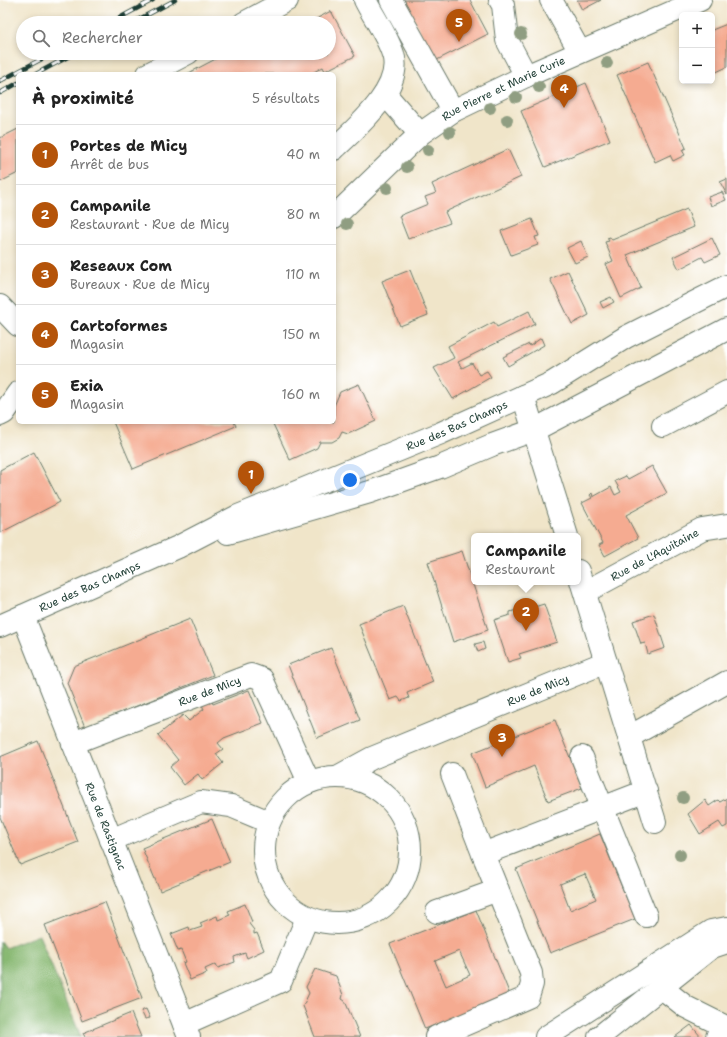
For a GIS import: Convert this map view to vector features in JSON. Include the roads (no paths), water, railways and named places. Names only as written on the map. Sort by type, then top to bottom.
[{"type":"main road","points":[[257,16],[287,0]]},
{"type":"main road","points":[[336,147],[362,123],[385,94],[394,75],[394,56],[365,0]]},
{"type":"main road","points":[[391,0],[453,111]]},
{"type":"main road","points":[[500,0],[503,5],[508,40],[526,76]]},
{"type":"main road","points":[[551,0],[580,52]]},
{"type":"main road","name":"Rue Pierre et Marie Curie","points":[[336,215],[420,134],[453,111],[580,52],[678,4],[700,0]]},
{"type":"main road","points":[[152,72],[175,60]]},
{"type":"main road","points":[[385,94],[420,134]]},
{"type":"main road","name":"Rue des Bas Champs","points":[[0,626],[178,547],[238,516],[441,433],[552,383],[626,338],[727,286]]},
{"type":"main road","points":[[0,306],[16,323]]},
{"type":"main road","name":"Rue des Bas Champs","points":[[178,547],[370,492],[440,467],[492,445],[534,430],[727,329]]},
{"type":"main road","points":[[663,426],[727,392]]},
{"type":"main road","points":[[0,415],[4,413],[16,396]]},
{"type":"main road","points":[[523,396],[566,533]]},
{"type":"main road","name":"Rue de L'Aquitaine","points":[[585,592],[702,529],[727,525]]},
{"type":"main road","points":[[581,580],[655,822]]},
{"type":"main road","name":"Rue de Rastignac","points":[[23,616],[186,1031]]},
{"type":"main road","name":"Rue de Micy","points":[[337,777],[372,758],[606,662]]},
{"type":"main road","name":"Rue de Micy","points":[[73,743],[251,675],[262,679],[309,782]]},
{"type":"main road","points":[[629,738],[727,682]]},
{"type":"main road","points":[[582,757],[646,916]]},
{"type":"main road","points":[[436,1037],[528,997],[532,984],[531,973],[452,774]]},
{"type":"main road","name":"Rue de Micy","points":[[337,777],[361,781],[382,791],[399,809],[409,830],[411,854],[406,877],[394,898],[376,914],[354,922],[330,924],[307,918],[288,905],[274,888],[265,866],[264,844],[269,822],[279,805],[293,792],[309,782],[323,778],[337,777]]},
{"type":"main road","points":[[483,854],[646,791]]},
{"type":"main road","points":[[111,840],[202,802],[231,806],[269,822]]},
{"type":"main road","points":[[437,912],[498,890]]},
{"type":"main road","points":[[186,1031],[281,981],[307,918]]},
{"type":"main road","points":[[599,1037],[712,947],[723,930]]},
{"type":"main road","points":[[546,1037],[723,930]]},
{"type":"main road","points":[[662,988],[686,1007],[722,1025],[717,1037]]},
{"type":"railway","points":[[123,16],[153,0]]},
{"type":"railway","points":[[145,16],[175,0]]},
{"type":"railway","points":[[17,72],[40,60]]},
{"type":"railway","points":[[40,72],[62,60]]},
{"type":"railway","points":[[0,81],[16,73]]},
{"type":"railway","points":[[0,93],[16,84]]},
{"type":"place","name":"Exia","points":[[459,42]]},
{"type":"place","name":"Cartoformes","points":[[564,108]]},
{"type":"place","name":"Portes de Micy","points":[[251,494]]},
{"type":"place","name":"Campanile","points":[[526,631]]},
{"type":"place","name":"Reseaux Com","points":[[502,757]]}]
